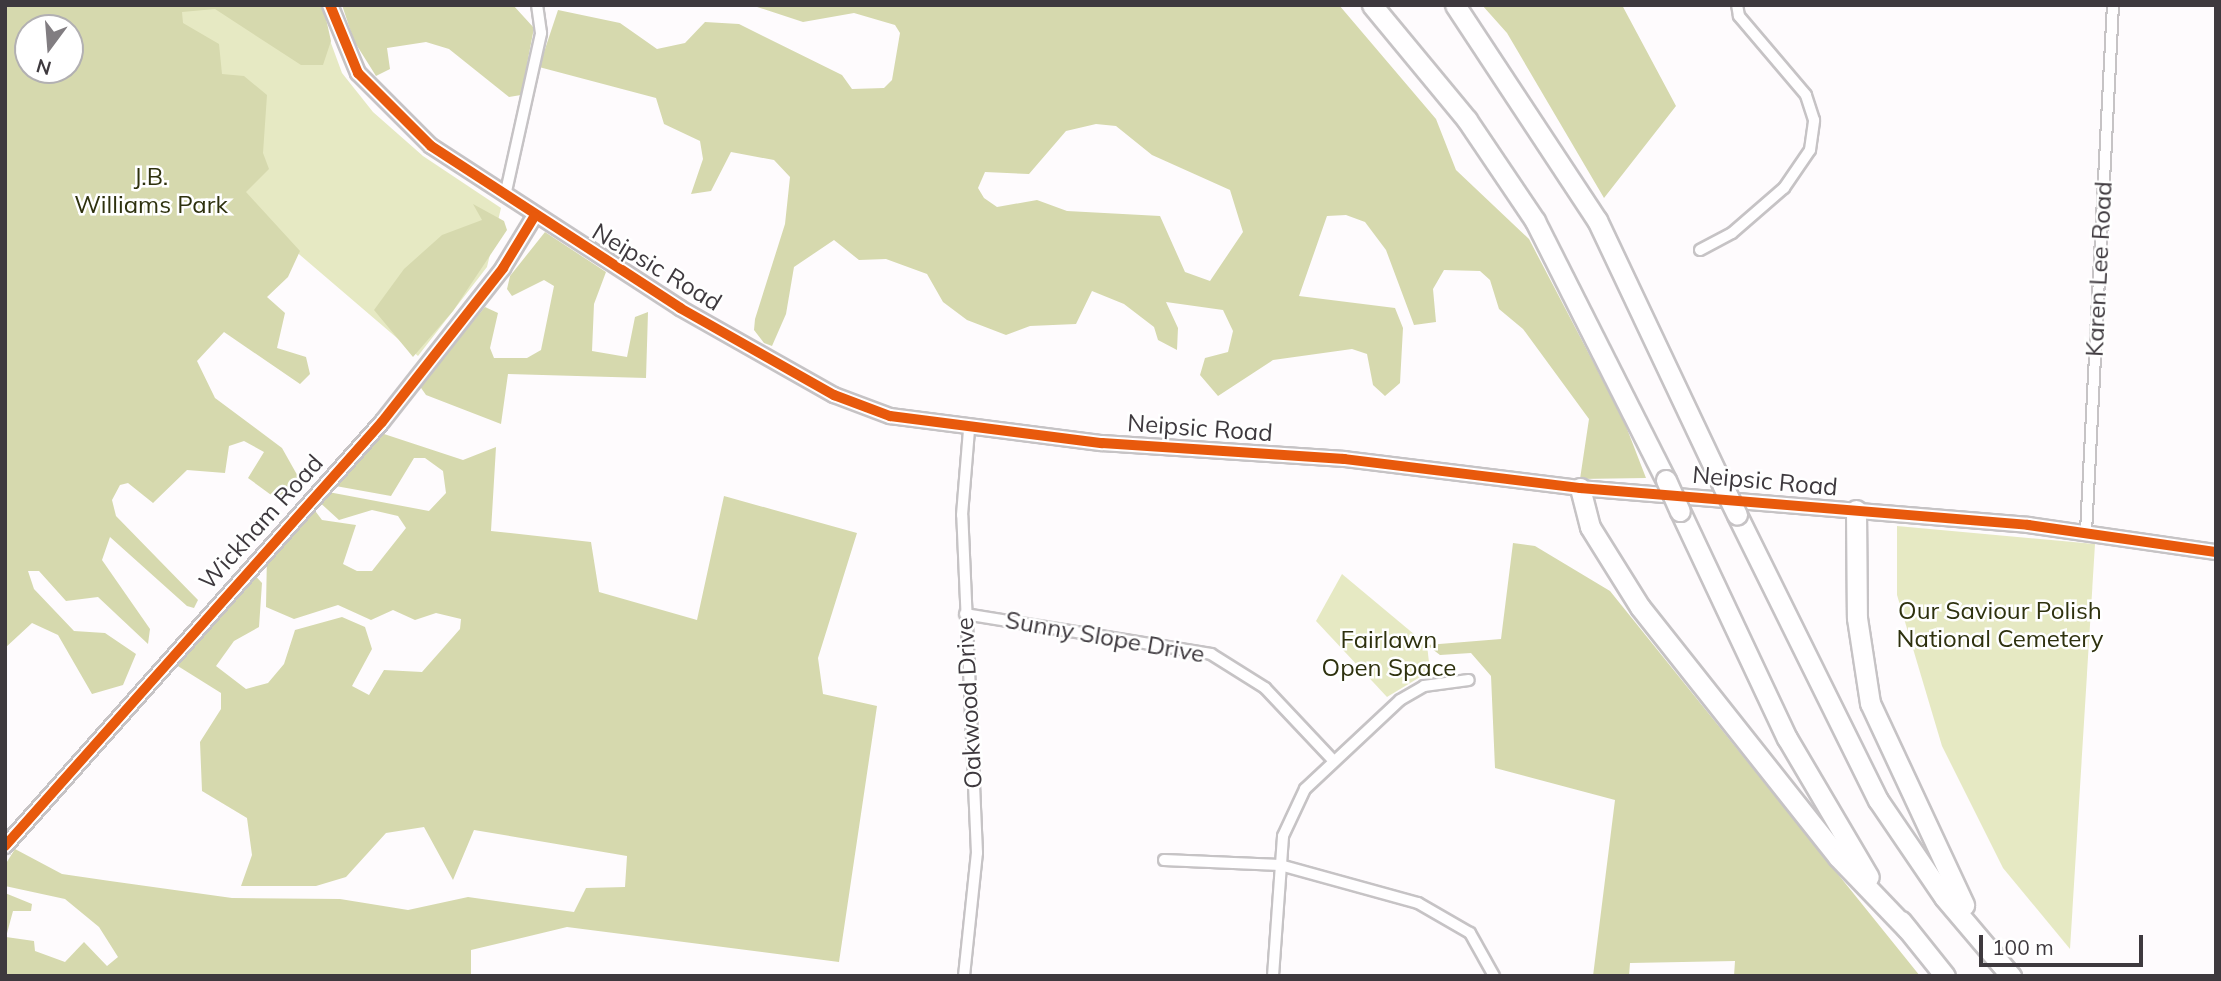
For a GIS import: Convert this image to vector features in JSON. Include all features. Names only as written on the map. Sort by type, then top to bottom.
[{"type":"highway","points":[[1372,5],[1462,113],[1530,213],[1593,325],[1810,780],[1907,929]]},
{"type":"highway","points":[[1455,5],[1597,220],[1869,785],[1989,952],[2011,976]]},
{"type":"highway","points":[[1580,488],[1590,527],[1633,598],[1838,857],[1907,929],[1945,976]]},
{"type":"highway","points":[[1856,510],[1857,618],[1870,703],[1931,845],[1989,952]]},
{"type":"street","name":"Neipsic Road","points":[[330,5],[348,56],[383,104],[431,146],[534,217],[834,395],[890,416],[969,430],[1344,459],[1580,488],[2086,532],[2216,552]]},
{"type":"street","points":[[506,196],[541,33],[537,5]]},
{"type":"street","points":[[1700,250],[1732,233],[1784,188],[1811,140],[1814,120],[1806,95],[1739,16],[1737,5]]},
{"type":"street","name":"Karen Lee Road","points":[[2086,532],[2113,5]]},
{"type":"street","name":"Wickham Road","points":[[5,846],[382,422],[503,268],[534,217]]},
{"type":"street","name":"Oakwood Drive","points":[[964,976],[977,853],[964,614],[969,430]]},
{"type":"street","name":"Sunny Slope Drive","points":[[964,614],[1210,654],[1265,688],[1331,758]]},
{"type":"street","points":[[1273,976],[1280,865],[1288,816],[1331,758],[1424,686],[1469,680]]},
{"type":"street","points":[[1164,860],[1280,865],[1380,890],[1446,916],[1470,933],[1494,976]]},
{"type":"green space","name":"J.B. Williams Park","points":[[5,5],[317,5],[342,73],[373,112],[423,156],[501,208],[487,267],[418,356],[293,249],[5,582]]},
{"type":"green space","name":"J.B. Williams Park","points":[[5,5],[323,5],[331,41],[323,65],[301,65],[215,9],[182,12],[183,23],[219,44],[222,74],[244,76],[267,95],[263,153],[269,169],[246,192],[300,251],[288,277],[267,297],[285,313],[277,348],[306,357],[310,374],[300,384],[224,332],[197,361],[215,398],[282,448],[300,480],[278,500],[248,478],[264,452],[244,441],[229,446],[225,473],[187,470],[153,503],[128,483],[120,485],[112,500],[116,516],[198,600],[194,608],[187,606],[110,537],[102,560],[150,629],[148,644],[98,597],[66,601],[39,571],[28,571],[34,589],[74,631],[105,633],[136,654],[123,685],[92,694],[58,635],[32,623],[5,648]]},
{"type":"green space","points":[[342,5],[513,5],[534,28],[521,95],[509,97],[449,49],[426,42],[387,48],[390,69],[376,76],[354,41]]},
{"type":"green space","points":[[751,5],[1339,5],[1436,119],[1456,170],[1529,239],[1624,421],[1646,478],[1580,479],[1589,419],[1523,329],[1499,309],[1490,280],[1480,271],[1444,270],[1433,289],[1436,322],[1414,325],[1386,250],[1365,222],[1346,215],[1327,216],[1299,296],[1395,308],[1403,328],[1400,383],[1385,396],[1373,385],[1367,354],[1352,349],[1273,360],[1218,396],[1200,375],[1205,358],[1228,352],[1233,331],[1223,310],[1166,302],[1178,328],[1177,350],[1158,340],[1154,327],[1124,304],[1092,291],[1076,324],[1030,326],[1006,335],[967,320],[943,302],[927,274],[886,259],[859,260],[834,240],[794,267],[786,314],[772,346],[764,343],[754,330],[755,319],[785,224],[790,177],[774,160],[731,152],[711,191],[691,194],[703,159],[700,141],[664,124],[656,98],[539,67],[558,10],[620,23],[657,49],[685,43],[705,22],[739,24],[842,75],[852,89],[884,88],[892,80],[900,33],[895,25],[854,13],[803,22]],"holes":[[[1096,124],[1116,126],[1152,155],[1230,190],[1243,232],[1210,281],[1185,272],[1160,216],[1067,211],[1037,200],[997,207],[984,198],[978,188],[985,172],[1029,174],[1066,131]]]},
{"type":"green space","points":[[1482,5],[1622,5],[1676,106],[1604,198],[1507,33]]},
{"type":"green space","points":[[473,204],[504,221],[507,230],[453,311],[413,357],[374,310],[404,269],[442,235],[482,220]]},
{"type":"green space","points":[[545,232],[606,272],[594,304],[592,351],[627,357],[635,317],[648,312],[646,378],[508,374],[501,424],[426,395],[419,385],[485,307],[498,313],[490,348],[494,358],[527,358],[541,350],[554,286],[544,280],[512,296],[507,289],[510,276]]},
{"type":"green space","points":[[381,433],[463,460],[496,447],[491,531],[591,542],[599,592],[697,620],[724,496],[857,533],[818,658],[823,694],[877,706],[839,962],[567,927],[471,950],[471,976],[5,976],[5,893],[32,904],[31,911],[13,911],[6,937],[34,941],[35,951],[65,962],[84,942],[107,966],[118,957],[99,927],[65,899],[5,886],[5,865],[15,849],[62,874],[232,898],[340,899],[408,910],[468,897],[574,912],[586,888],[625,887],[627,856],[474,830],[453,880],[424,827],[386,833],[346,877],[316,886],[241,886],[252,855],[247,818],[202,791],[200,742],[221,709],[221,693],[173,663],[251,571],[262,583],[259,627],[234,641],[216,666],[246,689],[268,683],[284,664],[295,630],[342,617],[365,627],[372,649],[352,686],[369,695],[384,670],[422,672],[460,629],[461,619],[436,613],[415,620],[393,610],[371,620],[338,605],[294,619],[266,607],[267,553],[310,504],[322,520],[356,525],[343,564],[357,571],[372,571],[406,528],[398,516],[372,510],[339,520],[316,499],[323,491],[429,511],[446,493],[443,471],[425,458],[414,458],[391,496],[330,485]]},
{"type":"green space","name":"Our Saviour Polish National Cemetery","points":[[1897,526],[2095,544],[2070,949],[2003,868],[1942,746],[1897,595]]},
{"type":"green space","points":[[1513,543],[1535,546],[1610,591],[1920,976],[1734,976],[1735,961],[1630,963],[1629,976],[1593,976],[1615,800],[1495,768],[1491,676],[1471,653],[1440,655],[1427,645],[1501,639]]},
{"type":"green space","name":"Fairlawn Open Space","points":[[1342,574],[1427,645],[1430,671],[1387,697],[1316,621]]},
{"type":"cycle path","points":[[330,5],[358,73],[431,146],[680,308],[834,395],[890,416],[1102,443],[1344,459],[1580,488],[2028,525],[2216,552]]},
{"type":"cycle path","points":[[5,846],[382,422],[503,268],[534,217]]}]
